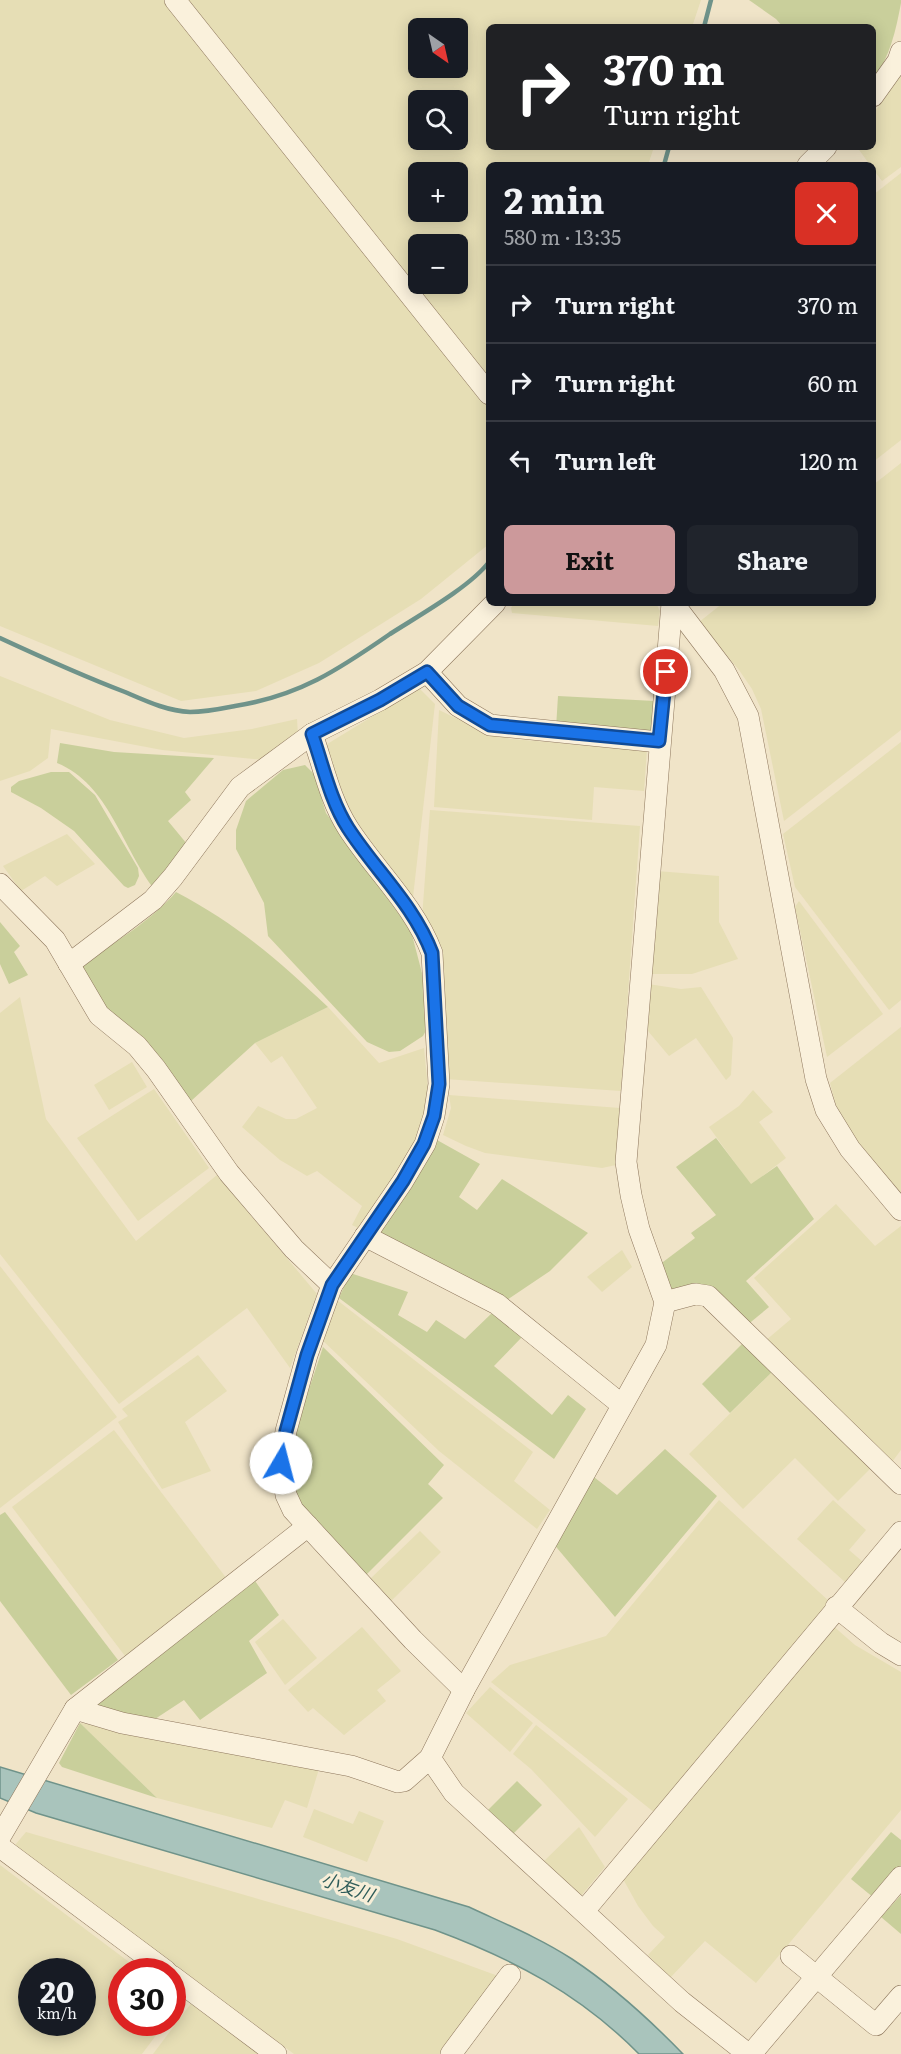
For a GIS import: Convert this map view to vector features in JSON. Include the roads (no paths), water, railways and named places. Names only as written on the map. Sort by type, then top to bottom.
[{"type":"street","points":[[175,0],[486,390]]},
{"type":"street","points":[[876,92],[898,62],[901,52]]},
{"type":"street","points":[[811,162],[823,150]]},
{"type":"street","points":[[69,964],[153,900],[173,877],[240,787],[312,734],[380,700],[427,672],[492,606]]},
{"type":"street","points":[[75,1709],[122,1723],[351,1766],[398,1782],[404,1781],[430,1758],[464,1690],[656,1345],[665,1302],[639,1229],[626,1162],[672,606]]},
{"type":"street","points":[[674,606],[724,670],[748,716],[816,1079],[826,1110],[850,1149],[901,1210]]},
{"type":"street","points":[[427,672],[458,706],[490,725],[659,741]]},
{"type":"street","points":[[312,734],[336,808],[424,933],[432,953],[439,1084],[434,1116],[424,1144],[403,1181],[332,1285],[307,1355],[286,1431],[281,1463],[286,1495],[293,1510],[413,1640],[464,1690]]},
{"type":"street","points":[[0,884],[55,940],[99,1015],[137,1046],[229,1173],[294,1249],[332,1285]]},
{"type":"street","points":[[365,1236],[497,1304],[622,1405]]},
{"type":"street","points":[[665,1302],[695,1294],[708,1296],[901,1484]]},
{"type":"street","points":[[4,1829],[75,1709],[308,1526]]},
{"type":"street","points":[[584,1911],[901,1532]]},
{"type":"street","points":[[836,1607],[880,1643],[901,1655]]},
{"type":"street","points":[[430,1758],[453,1793],[682,2002],[749,2054],[901,1877]]},
{"type":"street","points":[[0,1846],[149,1958]]},
{"type":"street","points":[[791,1956],[876,2025],[901,1996]]},
{"type":"street","points":[[452,2054],[510,1976]]},
{"type":"street","points":[[186,1986],[276,2054]]},
{"type":"water","name":"小友川","points":[[0,1767],[469,1907],[547,1944],[587,1969],[630,2004],[683,2054],[639,2054],[593,2013],[544,1980],[491,1953],[435,1930],[36,1813],[0,1798]]},
{"type":"waterway","points":[[705,24],[711,0]]},
{"type":"waterway","points":[[665,162],[668,150]]},
{"type":"waterway","points":[[0,638],[157,705],[181,711],[213,710],[279,696],[317,680],[443,601],[486,565]]}]
